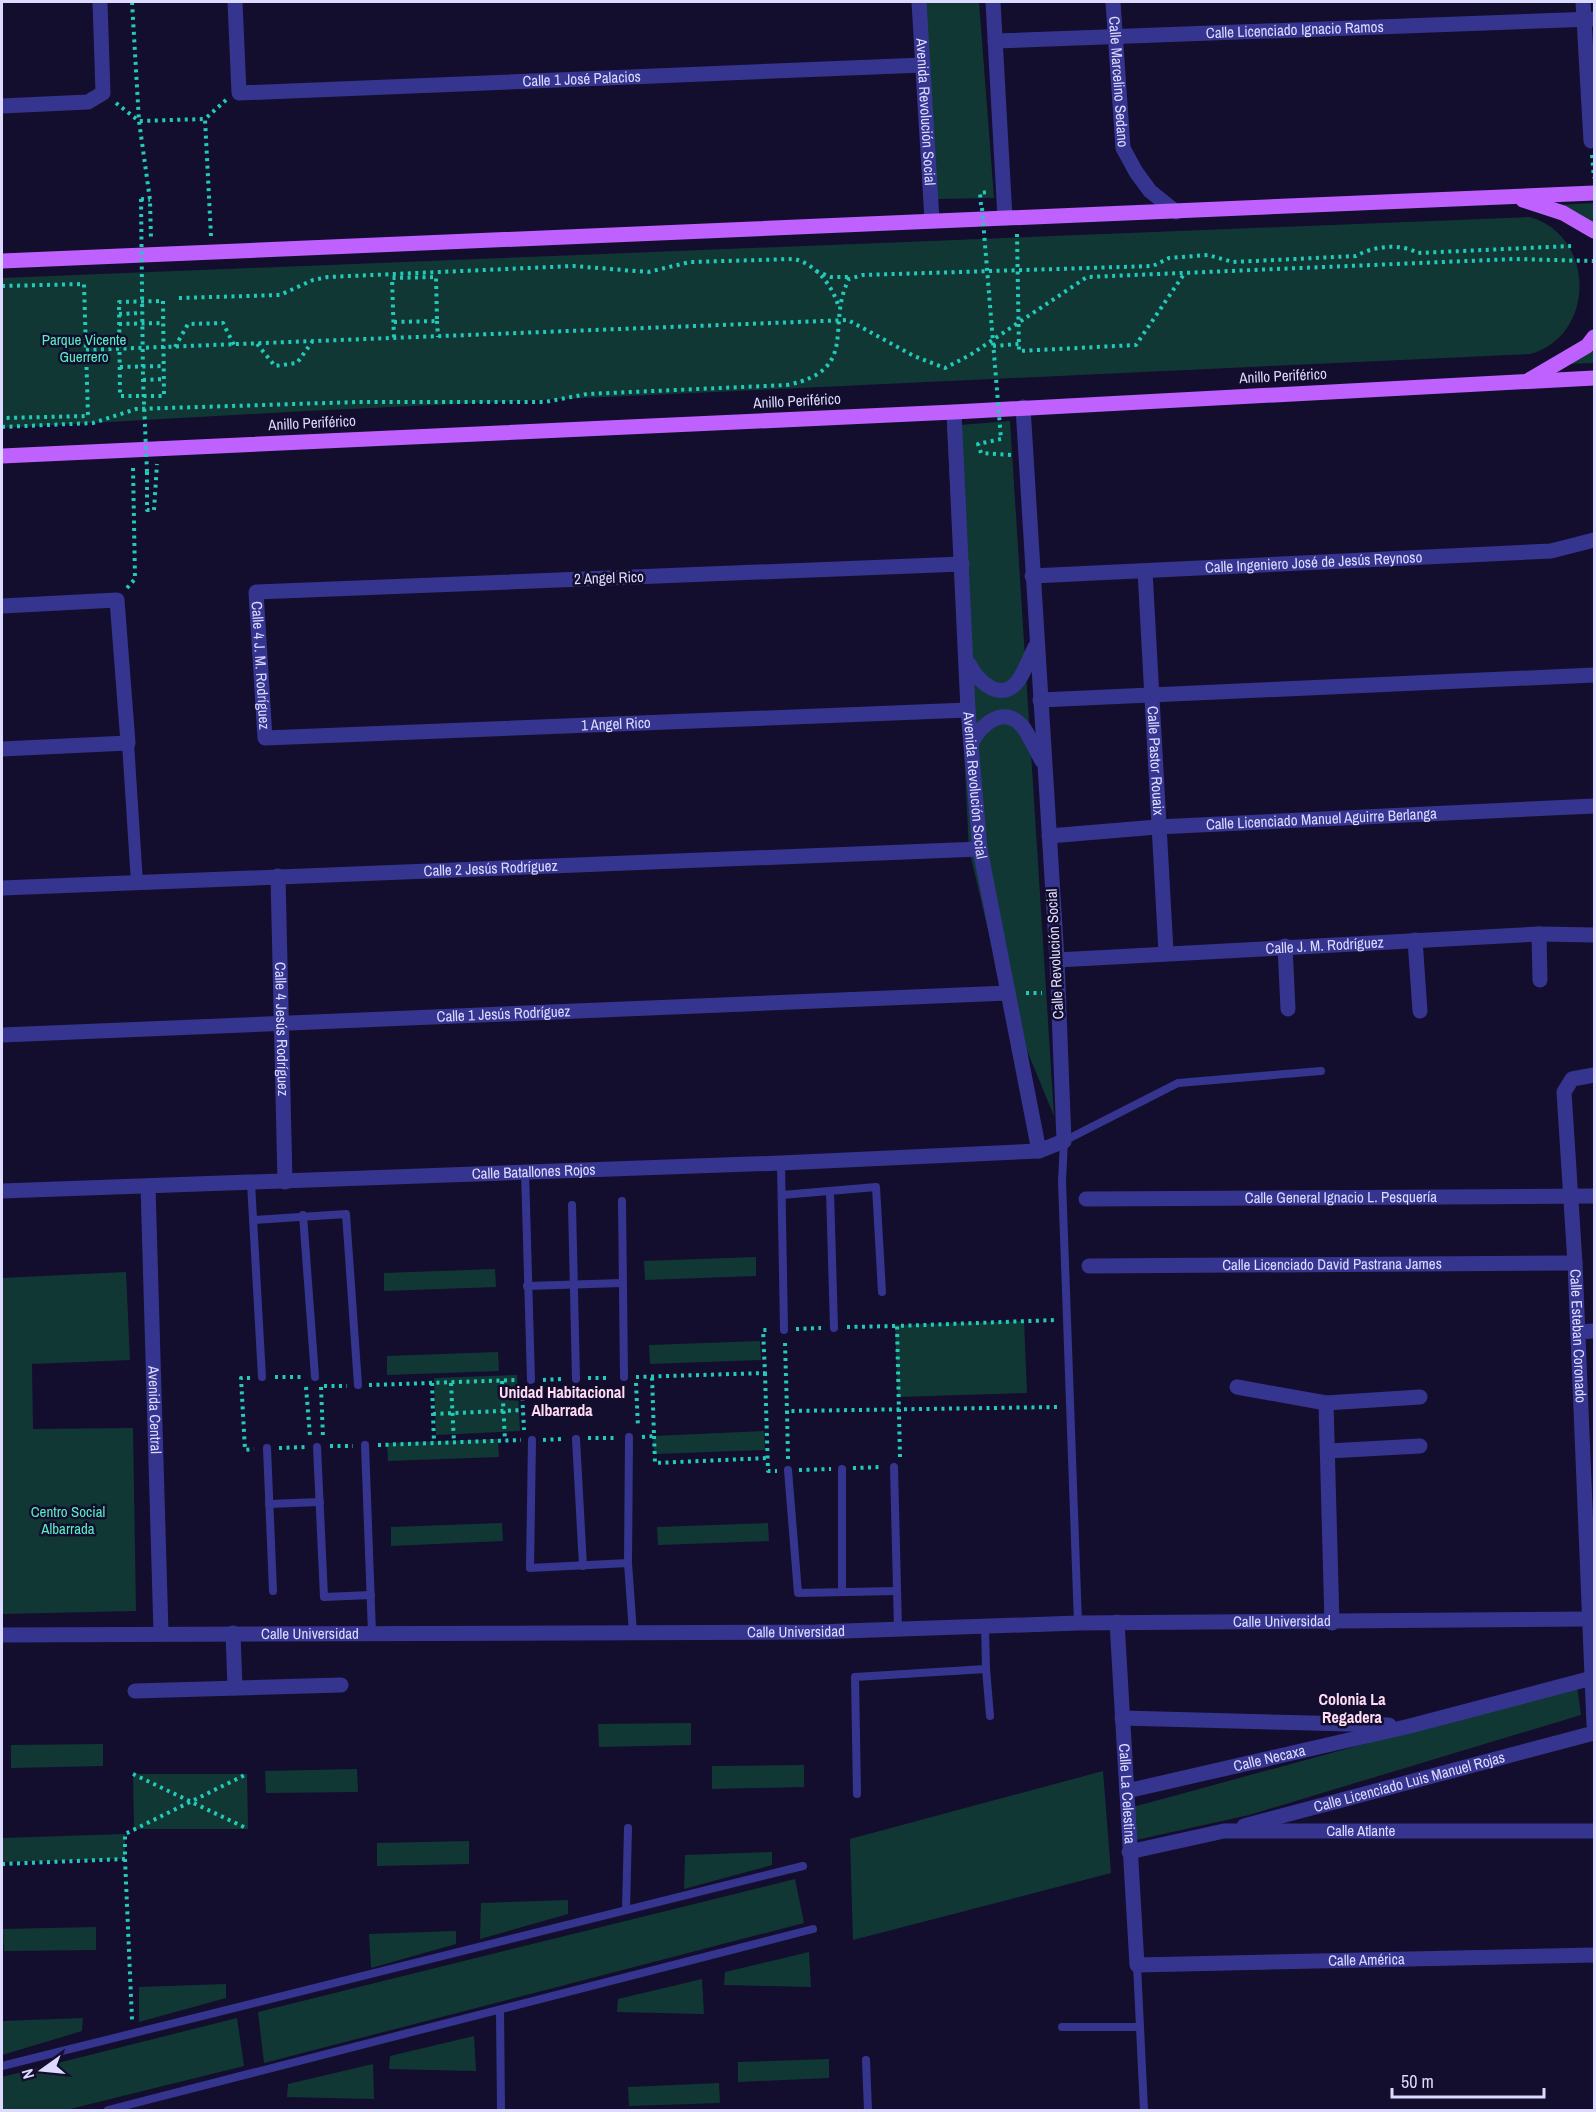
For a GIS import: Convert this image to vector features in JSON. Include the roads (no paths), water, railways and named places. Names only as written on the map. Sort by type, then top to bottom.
[{"type":"main road","points":[[2,261],[1594,193]]},
{"type":"main road","points":[[1511,196],[1563,213],[1594,231]]},
{"type":"main road","points":[[1527,382],[1587,346],[1594,337]]},
{"type":"main road","name":"Anillo Periférico","points":[[2,456],[954,412],[1594,378]]},
{"type":"street","points":[[2,106],[88,102],[103,93],[100,2]]},
{"type":"street","name":"Calle 1 José Palacios","points":[[235,2],[233,91],[923,65]]},
{"type":"street","name":"Avenida Revolución Social","points":[[919,2],[932,220]]},
{"type":"street","points":[[993,2],[1010,218]]},
{"type":"street","name":"Calle Marcelino Sedano","points":[[1113,2],[1123,148],[1150,191],[1176,212]]},
{"type":"street","points":[[1583,2],[1589,19],[1591,141]]},
{"type":"street","name":"Calle Licenciado Ignacio Ramos","points":[[995,41],[1589,19]]},
{"type":"street","name":"Calle Revolución Social","points":[[1023,407],[1057,960],[1064,1142]]},
{"type":"street","name":"Avenida Revolución Social","points":[[954,412],[968,710],[980,849],[1039,1151]]},
{"type":"street","name":"Calle Ingeniero José de Jesús Reynoso","points":[[1032,576],[1551,551],[1594,540]]},
{"type":"street","name":"2 Angel Rico","points":[[256,592],[962,564]]},
{"type":"street","name":"Calle Pastor Rouaix","points":[[1145,571],[1157,827],[1166,952]]},
{"type":"street","name":"Calle 4 J. M. Rodríguez","points":[[256,592],[265,738]]},
{"type":"street","points":[[2,606],[117,600],[137,883]]},
{"type":"street","points":[[967,662],[977,679],[987,688],[997,690],[1011,687],[1019,680],[1037,644]]},
{"type":"street","points":[[1040,700],[1151,693],[1594,675]]},
{"type":"street","name":"1 Angel Rico","points":[[265,738],[968,710]]},
{"type":"street","name":"Calle Revolución Social","points":[[971,745],[986,721],[998,718],[1012,720],[1022,726],[1045,766]]},
{"type":"street","points":[[2,749],[128,744]]},
{"type":"street","name":"Calle Licenciado Manuel Aguirre Berlanga","points":[[1049,836],[1157,827],[1594,806]]},
{"type":"street","name":"Calle 2 Jesús Rodríguez","points":[[2,888],[980,849]]},
{"type":"street","name":"Calle 4 Jesús Rodríguez","points":[[278,876],[285,1182]]},
{"type":"street","points":[[1539,934],[1540,980]]},
{"type":"street","name":"Calle J. M. Rodríguez","points":[[1057,960],[1166,952],[1539,934],[1594,935]]},
{"type":"street","points":[[1415,940],[1420,1011]]},
{"type":"street","points":[[1285,946],[1288,1009]]},
{"type":"street","name":"Calle 1 Jesús Rodríguez","points":[[2,1035],[1008,993]]},
{"type":"street","name":"Calle Esteban Coronado","points":[[1594,1075],[1572,1079],[1564,1092],[1578,1332],[1588,1456],[1589,1619],[1594,1725]]},
{"type":"street","name":"Calle Batallones Rojos","points":[[2,1191],[781,1163],[1039,1151],[1064,1142]]},
{"type":"street","name":"Avenida Central","points":[[148,1186],[160,1633]]},
{"type":"street","name":"Calle General Ignacio L. Pesquería","points":[[1086,1199],[1571,1195],[1594,1197]]},
{"type":"street","name":"Calle Licenciado David Pastrana James","points":[[1089,1266],[1575,1263]]},
{"type":"street","points":[[1578,1332],[1594,1331]]},
{"type":"street","points":[[1237,1387],[1326,1403],[1420,1397]]},
{"type":"street","points":[[1326,1403],[1332,1623]]},
{"type":"street","points":[[1328,1451],[1420,1446]]},
{"type":"street","name":"Calle Universidad","points":[[2,1635],[816,1632],[1117,1622],[1332,1623],[1589,1619]]},
{"type":"street","name":"Calle La Celestina","points":[[1117,1622],[1137,1965]]},
{"type":"street","points":[[233,1633],[235,1688]]},
{"type":"street","name":"Calle Necaxa","points":[[1127,1791],[1410,1726],[1592,1678]]},
{"type":"street","points":[[135,1691],[341,1685]]},
{"type":"street","name":"Calle Necaxa","points":[[1122,1718],[1410,1726]]},
{"type":"street","name":"Calle Licenciado Luis Manuel Rojas","points":[[1224,1831],[1594,1732]]},
{"type":"street","name":"Calle Atlante","points":[[1130,1852],[1224,1831],[1594,1831]]},
{"type":"street","name":"Calle América","points":[[1137,1965],[1594,1955]]},
{"type":"lane","points":[[1078,1623],[1062,1181],[1064,1142],[1178,1083],[1321,1071]]},
{"type":"lane","points":[[781,1163],[784,1330]]},
{"type":"lane","points":[[525,1171],[526,1286],[531,1380]]},
{"type":"lane","points":[[251,1183],[262,1377]]},
{"type":"lane","points":[[782,1195],[876,1187],[882,1292]]},
{"type":"lane","points":[[830,1191],[834,1328]]},
{"type":"lane","points":[[622,1202],[624,1377]]},
{"type":"lane","points":[[572,1205],[576,1379]]},
{"type":"lane","points":[[253,1220],[346,1214],[358,1385]]},
{"type":"lane","points":[[303,1215],[310,1377]]},
{"type":"lane","points":[[526,1286],[622,1283]]},
{"type":"lane","points":[[629,1437],[628,1563],[633,1633]]},
{"type":"lane","points":[[576,1439],[583,1566]]},
{"type":"lane","points":[[532,1440],[530,1568],[628,1563]]},
{"type":"lane","points":[[365,1445],[372,1633]]},
{"type":"lane","points":[[317,1447],[324,1597],[371,1595]]},
{"type":"lane","points":[[267,1448],[273,1591]]},
{"type":"lane","points":[[894,1467],[898,1629]]},
{"type":"lane","points":[[842,1469],[842,1590]]},
{"type":"lane","points":[[788,1470],[798,1593],[842,1590],[897,1591]]},
{"type":"lane","points":[[269,1504],[320,1502]]},
{"type":"lane","points":[[984,1626],[990,1716]]},
{"type":"lane","points":[[857,1794],[855,1677],[986,1669]]},
{"type":"lane","points":[[626,1910],[628,1828]]},
{"type":"lane","points":[[2,2066],[803,1866]]},
{"type":"lane","points":[[108,2110],[813,1929]]},
{"type":"lane","points":[[1137,1965],[1144,2110]]},
{"type":"lane","points":[[500,2010],[501,2110]]},
{"type":"lane","points":[[1062,2027],[1140,2027]]},
{"type":"lane","points":[[866,2060],[868,2110]]},
{"type":"district","name":"Unidad Habitacional Albarrada","points":[[562,1401]]},
{"type":"district","name":"Colonia La Regadera","points":[[1352,1708]]},
{"type":"park label","name":"Parque Vicente Guerrero","points":[[84,348]]},
{"type":"park label","name":"Centro Social Albarrada","points":[[68,1520]]}]
